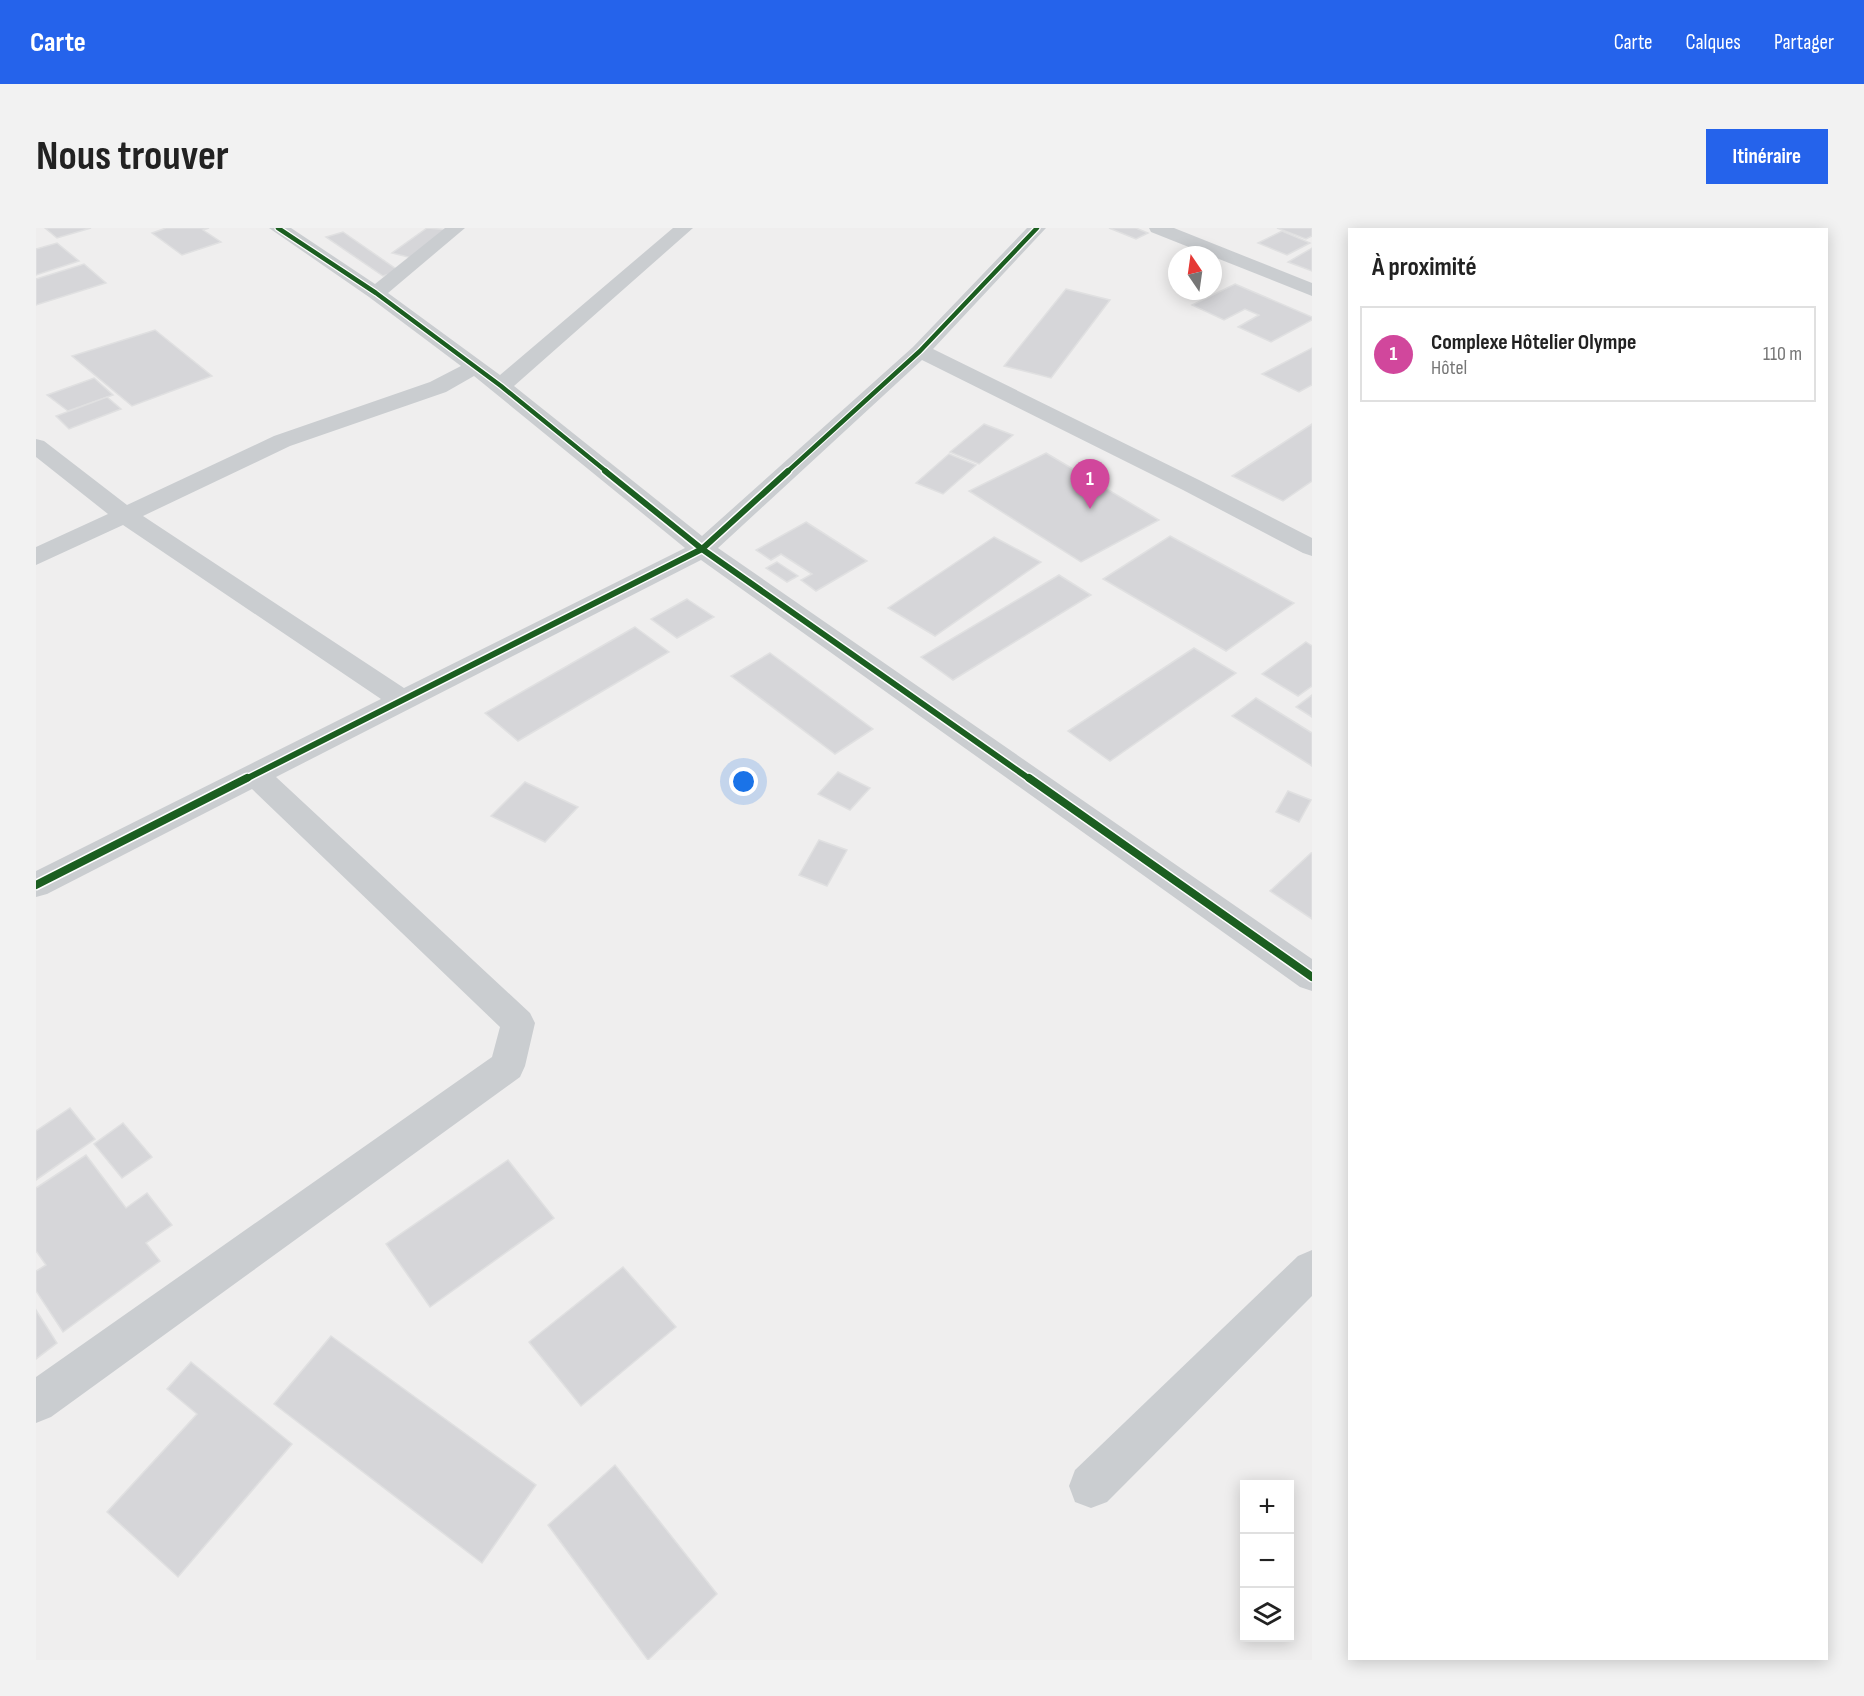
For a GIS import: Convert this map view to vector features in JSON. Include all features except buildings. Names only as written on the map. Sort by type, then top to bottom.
[{"type":"street","points":[[278,228],[376,293],[476,367],[702,549],[1312,976]]},
{"type":"street","points":[[376,293],[456,228]]},
{"type":"street","points":[[501,386],[684,228]]},
{"type":"street","points":[[36,885],[702,549],[920,351],[1037,228]]},
{"type":"street","points":[[1158,228],[1312,290]]},
{"type":"street","points":[[920,351],[1191,485],[1312,548]]},
{"type":"street","points":[[36,557],[282,441],[438,387],[476,367]]},
{"type":"street","points":[[36,446],[123,514],[402,700]]},
{"type":"street","points":[[36,1401],[507,1066],[518,1023],[255,774]]},
{"type":"street","points":[[1091,1486],[1312,1269]]},
{"type":"cycle path","points":[[278,228],[376,293],[501,386],[702,549],[1312,977]]},
{"type":"cycle path","points":[[36,885],[702,549],[920,351],[1037,228]]},
{"type":"place","name":"Complexe Hôtelier Olympe","points":[[1090,509]]}]
